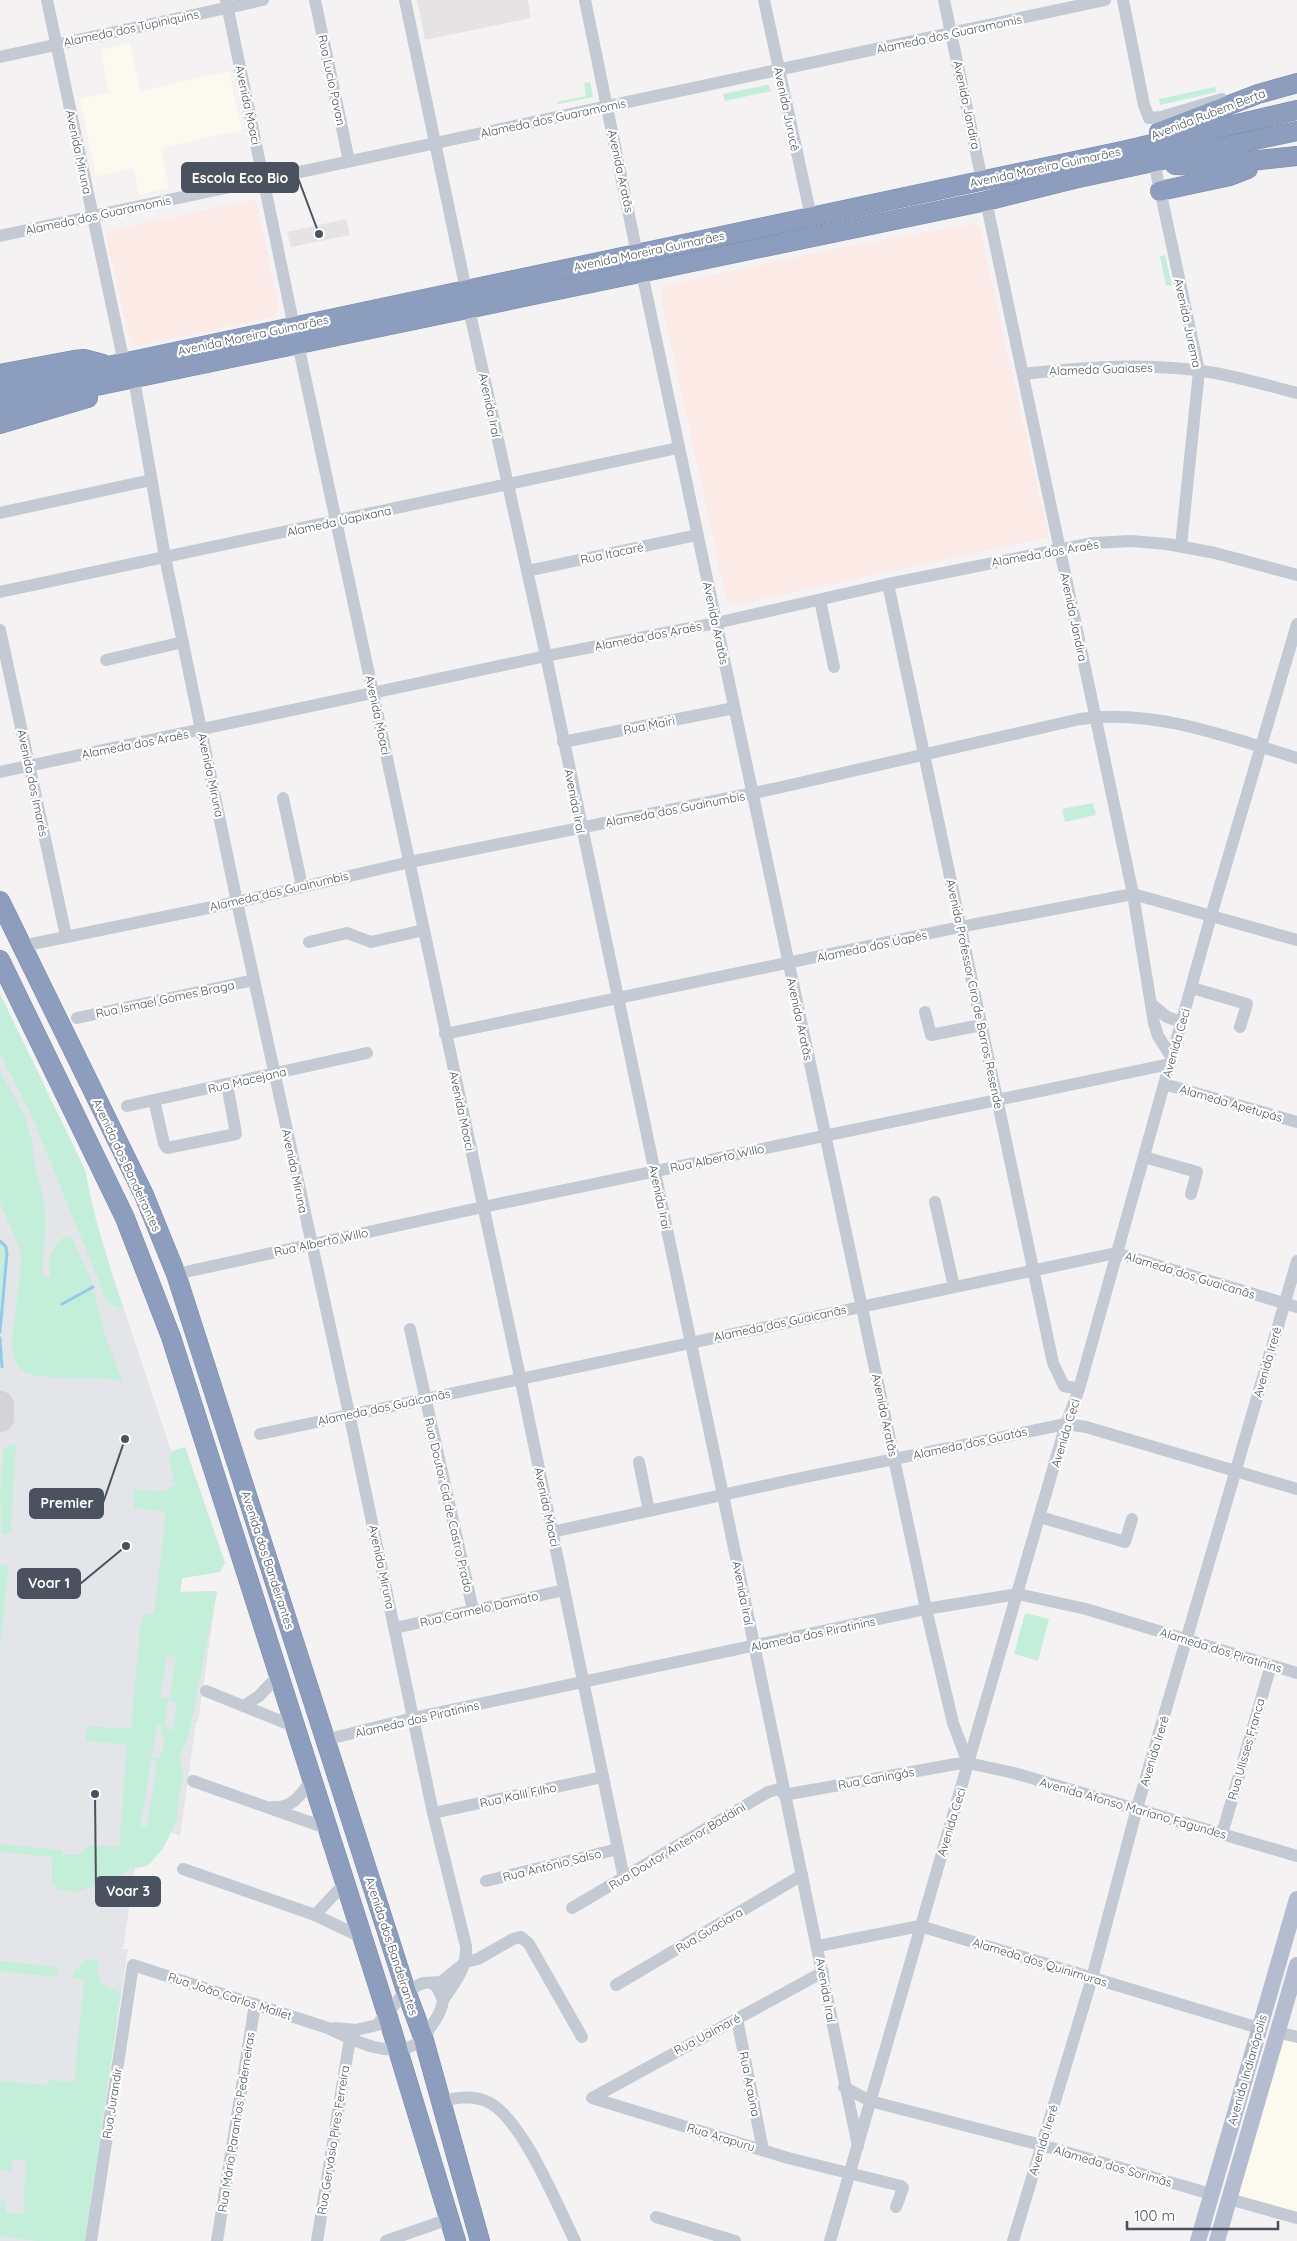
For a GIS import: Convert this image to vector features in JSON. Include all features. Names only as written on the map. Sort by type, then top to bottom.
[{"type":"highway","name":"Avenida Rubem Berta","points":[[1122,151],[1151,135],[1258,94],[1297,84]]},
{"type":"highway","name":"Avenida Moreira Guimarães","points":[[296,336],[466,290],[1122,151],[1297,110]]},
{"type":"highway","name":"Avenida Moreira Guimarães","points":[[0,406],[118,373],[296,336],[469,309],[986,201],[1297,131]]},
{"type":"highway","name":"Avenida Moreira Guimarães","points":[[1155,162],[1196,166],[1262,161],[1297,156]]},
{"type":"highway","points":[[1160,191],[1230,176],[1262,161]]},
{"type":"highway","points":[[0,374],[74,360],[96,361],[118,373],[92,396],[78,402],[0,424]]},
{"type":"highway","name":"Avenida Moreira Guimarães","points":[[0,389],[118,373]]},
{"type":"highway","name":"Avenida dos Bandeirantes","points":[[0,901],[144,1195],[176,1274],[406,1991],[423,2037],[480,2241]]},
{"type":"highway","name":"Avenida dos Bandeirantes","points":[[0,960],[93,1149],[138,1249],[171,1337],[293,1726],[387,2014],[456,2241]]},
{"type":"main road","name":"Avenida Indianópolis","points":[[1198,2241],[1297,1899]]},
{"type":"main road","name":"Avenida Indianópolis","points":[[1217,2241],[1297,1965]]},
{"type":"street","name":"Avenida Miruna","points":[[46,0],[93,216],[118,373],[151,480],[165,557],[237,902],[310,1244],[349,1414],[433,1813],[466,1946],[466,1962]]},
{"type":"street","name":"Alameda dos Tupiniquins","points":[[0,57],[227,4],[263,0]]},
{"type":"street","name":"Rua Lucio Pavan","points":[[315,0],[349,161]]},
{"type":"street","points":[[405,0],[466,290]]},
{"type":"street","name":"Avenida Aratãs","points":[[585,0],[638,254]]},
{"type":"street","name":"Avenida Jurucê","points":[[764,0],[811,217]]},
{"type":"street","name":"Avenida Jandira","points":[[944,0],[982,180]]},
{"type":"street","name":"Alameda dos Guaramomis","points":[[0,236],[1105,0]]},
{"type":"street","points":[[1123,0],[1144,105],[1149,118],[1161,117],[1250,91],[1258,94]]},
{"type":"street","name":"Avenida Moaci","points":[[227,4],[296,336],[520,1377],[624,1878]]},
{"type":"street","name":"Avenida Jurema","points":[[1155,162],[1199,371],[1181,546]]},
{"type":"street","name":"Avenida Jandira","points":[[986,201],[1096,717],[1132,894],[1151,1004],[1158,1036],[1171,1061]]},
{"type":"street","name":"Avenida Aratãs","points":[[642,273],[926,1609],[952,1723],[968,1763]]},
{"type":"street","name":"Avenida Iraí","points":[[469,309],[546,656],[580,828],[723,1495],[753,1647],[818,1946],[844,2087],[858,2146]]},
{"type":"street","name":"Alameda Guaiases","points":[[1023,374],[1069,369],[1133,366],[1199,371],[1234,377],[1297,393]]},
{"type":"street","name":"Alameda Uapixana","points":[[0,592],[678,448]]},
{"type":"street","points":[[0,512],[151,480]]},
{"type":"street","name":"Rua Itacaré","points":[[526,571],[697,536]]},
{"type":"street","name":"Alameda dos Araês","points":[[0,772],[202,731],[546,656],[716,623],[1059,548],[1131,541],[1181,546],[1297,575]]},
{"type":"street","name":"Avenida Professor Ciro de Barros Resende","points":[[888,584],[926,756],[960,927],[1053,1363],[1060,1380],[1069,1388],[1079,1389]]},
{"type":"street","points":[[820,600],[834,667]]},
{"type":"street","name":"Avenida Ceci","points":[[830,2241],[1066,1424],[1079,1389],[1211,916],[1297,624]]},
{"type":"street","name":"Avenida dos Imarés","points":[[0,630],[6,683],[29,766],[66,936]]},
{"type":"street","points":[[106,660],[183,642]]},
{"type":"street","name":"Rua Mairi","points":[[563,742],[734,708]]},
{"type":"street","name":"Alameda dos Guainumbis","points":[[22,946],[237,902],[410,862],[753,793],[1096,717],[1124,717],[1164,722],[1297,758]]},
{"type":"street","points":[[283,798],[302,886]]},
{"type":"street","name":"Alameda dos Uapés","points":[[445,1034],[960,927],[1132,894],[1297,940]]},
{"type":"street","points":[[309,942],[348,933],[371,942],[424,930]]},
{"type":"street","name":"Rua Ismael Gomes Braga","points":[[77,1018],[254,980]]},
{"type":"street","points":[[1192,988],[1247,1004],[1240,1027]]},
{"type":"street","points":[[1151,1004],[1167,1016],[1182,1022]]},
{"type":"street","points":[[925,1012],[931,1035],[981,1024]]},
{"type":"street","name":"Rua Macejana","points":[[127,1106],[367,1053]]},
{"type":"street","name":"Rua Alberto Willo","points":[[176,1274],[1171,1061]]},
{"type":"street","points":[[154,1100],[165,1146],[169,1148],[236,1134],[227,1084]]},
{"type":"street","name":"Alameda Apetupás","points":[[1164,1084],[1297,1122]]},
{"type":"street","points":[[1144,1157],[1197,1172],[1191,1194]]},
{"type":"street","points":[[935,1202],[954,1287]]},
{"type":"street","name":"Alameda dos Guaicanãs","points":[[260,1434],[520,1377],[1116,1253],[1297,1307]]},
{"type":"street","name":"Avenida Irerê","points":[[1013,2241],[1092,1978],[1137,1808],[1297,1261]]},
{"type":"street","name":"Rua Doutor Cid de Castro Prado","points":[[410,1328],[473,1610]]},
{"type":"street","name":"Alameda dos Guatás","points":[[552,1532],[1066,1424],[1086,1427],[1297,1489]]},
{"type":"street","points":[[638,1462],[650,1511]]},
{"type":"street","points":[[1040,1517],[1125,1542],[1132,1519]]},
{"type":"street","name":"Rua Carmelo Damato","points":[[395,1628],[564,1590]]},
{"type":"street","name":"Alameda dos Piratinins","points":[[325,1740],[413,1718],[926,1609],[1018,1594],[1086,1609],[1297,1673]]},
{"type":"street","name":"Rua Ulisses Franca","points":[[1222,1834],[1270,1665]]},
{"type":"street","points":[[244,1706],[259,1696],[278,1676]]},
{"type":"street","points":[[206,1691],[293,1726]]},
{"type":"street","name":"Rua Caningás","points":[[784,1792],[968,1763]]},
{"type":"street","name":"Avenida Afonso Mariano Fagundes","points":[[968,1763],[998,1768],[1297,1856]]},
{"type":"street","name":"Rua Kalil Filho","points":[[433,1813],[603,1777]]},
{"type":"street","points":[[193,1781],[326,1828]]},
{"type":"street","points":[[268,1807],[284,1808],[292,1804],[311,1781]]},
{"type":"street","name":"Rua Doutor Antenor Baddini","points":[[572,1908],[768,1792],[784,1792]]},
{"type":"street","name":"Rua Antônio Salso","points":[[486,1881],[618,1849]]},
{"type":"street","points":[[182,1869],[315,1915],[361,1937]]},
{"type":"street","name":"Rua Guaciara","points":[[616,1985],[802,1875]]},
{"type":"street","points":[[315,1915],[344,1884]]},
{"type":"street","name":"Alameda dos Quinimuras","points":[[818,1946],[920,1926],[1259,2028]]},
{"type":"street","points":[[406,1991],[423,1983],[432,1983],[446,1979],[466,1962],[489,1954],[513,1939],[521,1937],[525,1940],[582,2036]]},
{"type":"street","points":[[398,2050],[417,2043],[423,2037],[436,2020],[443,2000],[461,1974],[466,1962]]},
{"type":"street","name":"Rua João Carlos Mallet","points":[[133,1965],[328,2028],[350,2038],[386,2050],[398,2050]]},
{"type":"street","name":"Rua Jurandir","points":[[91,2241],[133,1965]]},
{"type":"street","name":"Rua Uaimaré","points":[[592,2098],[823,1972]]},
{"type":"street","points":[[432,1983],[443,2000]]},
{"type":"street","name":"Rua João Carlos Mallet","points":[[328,2028],[356,2030],[377,2024],[406,1991]]},
{"type":"street","name":"Rua Mário Paranhos Pederneiras","points":[[217,2241],[255,2004]]},
{"type":"street","name":"Rua Araúna","points":[[737,2018],[764,2150]]},
{"type":"street","points":[[1277,2032],[1297,2037]]},
{"type":"street","name":"Rua Gervásio Pires Ferreira","points":[[317,2241],[350,2038]]},
{"type":"street","points":[[844,2087],[870,2100]]},
{"type":"street","points":[[441,2101],[466,2097],[479,2098],[494,2105],[524,2139],[576,2241]]},
{"type":"street","name":"Rua Arapuru","points":[[592,2098],[764,2150],[850,2174],[902,2186],[896,2208]]},
{"type":"street","name":"Alameda dos Sorimãs","points":[[870,2100],[1041,2145],[1211,2194]]},
{"type":"street","points":[[1229,2199],[1297,2218]]},
{"type":"street","points":[[656,2217],[736,2241]]},
{"type":"street","points":[[386,2241],[449,2219]]},
{"type":"shaded area","points":[[417,0],[528,0],[531,18],[425,40]]},
{"type":"shaded area","points":[[130,43],[140,91],[229,71],[242,130],[161,148],[169,188],[139,195],[133,168],[96,176],[80,99],[109,93],[101,50]]},
{"type":"shaded area","points":[[251,200],[257,204],[279,307],[273,317],[137,346],[130,342],[106,235],[110,231]]},
{"type":"shaded area","points":[[346,219],[350,235],[291,247],[287,232]]},
{"type":"shaded area","points":[[974,224],[979,227],[980,231],[1049,537],[738,604],[730,603],[726,597],[661,298],[663,288],[672,284],[820,252]]},
{"type":"shaded area","points":[[0,994],[85,1170],[90,1198],[110,1267],[171,1451],[185,1447],[225,1563],[220,1572],[182,1578],[180,1592],[217,1591],[198,1722],[196,1722],[180,1836],[160,1828],[141,1827],[123,1949],[128,1949],[85,2241],[0,2241]]},
{"type":"shaded area","points":[[1282,2036],[1297,2041],[1297,2215],[1234,2197]]},
{"type":"green space","points":[[590,82],[593,97],[558,104],[557,102],[586,96],[584,83]]},
{"type":"green space","points":[[769,86],[771,91],[725,101],[723,94]]},
{"type":"green space","points":[[1215,87],[1216,92],[1160,105],[1159,99]]},
{"type":"green space","points":[[1165,255],[1172,285],[1166,286],[1160,256]]},
{"type":"green space","points":[[1093,803],[1096,815],[1065,822],[1062,809]]},
{"type":"green space","points":[[0,994],[85,1170],[96,1222],[123,1309],[111,1305],[106,1299],[31,1114],[0,1054]]},
{"type":"green space","points":[[0,1071],[24,1115],[32,1141],[35,1167],[44,1199],[46,1228],[42,1272],[45,1277],[49,1277],[49,1258],[53,1250],[64,1237],[71,1236],[92,1282],[104,1332],[123,1382],[111,1379],[32,1375],[22,1370],[15,1360],[12,1345],[21,1262],[19,1247],[0,1203]]},
{"type":"green space","points":[[0,1242],[5,1247],[7,1261],[0,1321]]},
{"type":"green space","points":[[13,1444],[16,1447],[11,1531],[7,1534],[2,1533],[0,1498],[3,1451],[7,1446]]},
{"type":"green space","points":[[185,1447],[225,1563],[220,1572],[182,1578],[180,1592],[217,1591],[189,1735],[179,1758],[184,1774],[179,1795],[176,1823],[163,1848],[147,1866],[130,1869],[117,1878],[76,1892],[58,1890],[52,1882],[52,1857],[0,1852],[0,1844],[63,1850],[63,1855],[79,1855],[91,1845],[119,1847],[127,1745],[86,1741],[87,1726],[131,1729],[140,1627],[145,1613],[154,1614],[166,1512],[134,1508],[134,1490],[163,1491],[176,1485],[168,1460],[172,1452]],"holes":[[[167,1656],[176,1657],[169,1699],[160,1697]],[[168,1701],[177,1703],[173,1730],[166,1729],[167,1724],[165,1723]],[[158,1723],[162,1727],[160,1735],[165,1736],[160,1758],[151,1758]],[[151,1761],[157,1762],[147,1827],[140,1826]]]},
{"type":"green space","points":[[0,1564],[7,1566],[8,1569],[0,1647]]},
{"type":"green space","points":[[1025,1613],[1049,1619],[1038,1661],[1014,1654]]},
{"type":"green space","points":[[87,1959],[100,1961],[97,1968],[101,1983],[121,1994],[85,2241],[36,2241],[0,2236],[0,2201],[6,2201],[6,2213],[23,2214],[26,2160],[12,2159],[11,2171],[0,2170],[0,2081],[48,2085],[49,2080],[74,2082],[84,1980],[72,1978],[75,1970]]},
{"type":"green space","points":[[0,1961],[57,1967],[58,1977],[0,1971]]},
{"type":"waterway","points":[[0,1241],[6,1247],[7,1253],[0,1332]]},
{"type":"waterway","points":[[62,1304],[93,1287]]},
{"type":"waterway","points":[[0,1338],[2,1367]]},
{"type":"taxiway","points":[[0,1405],[0,1418]]},
{"type":"place","name":"Escola Eco Bio","points":[[319,234]]},
{"type":"place","name":"Premier","points":[[125,1439]]},
{"type":"place","name":"Voar 1","points":[[126,1546]]},
{"type":"place","name":"Voar 3","points":[[95,1794]]}]
